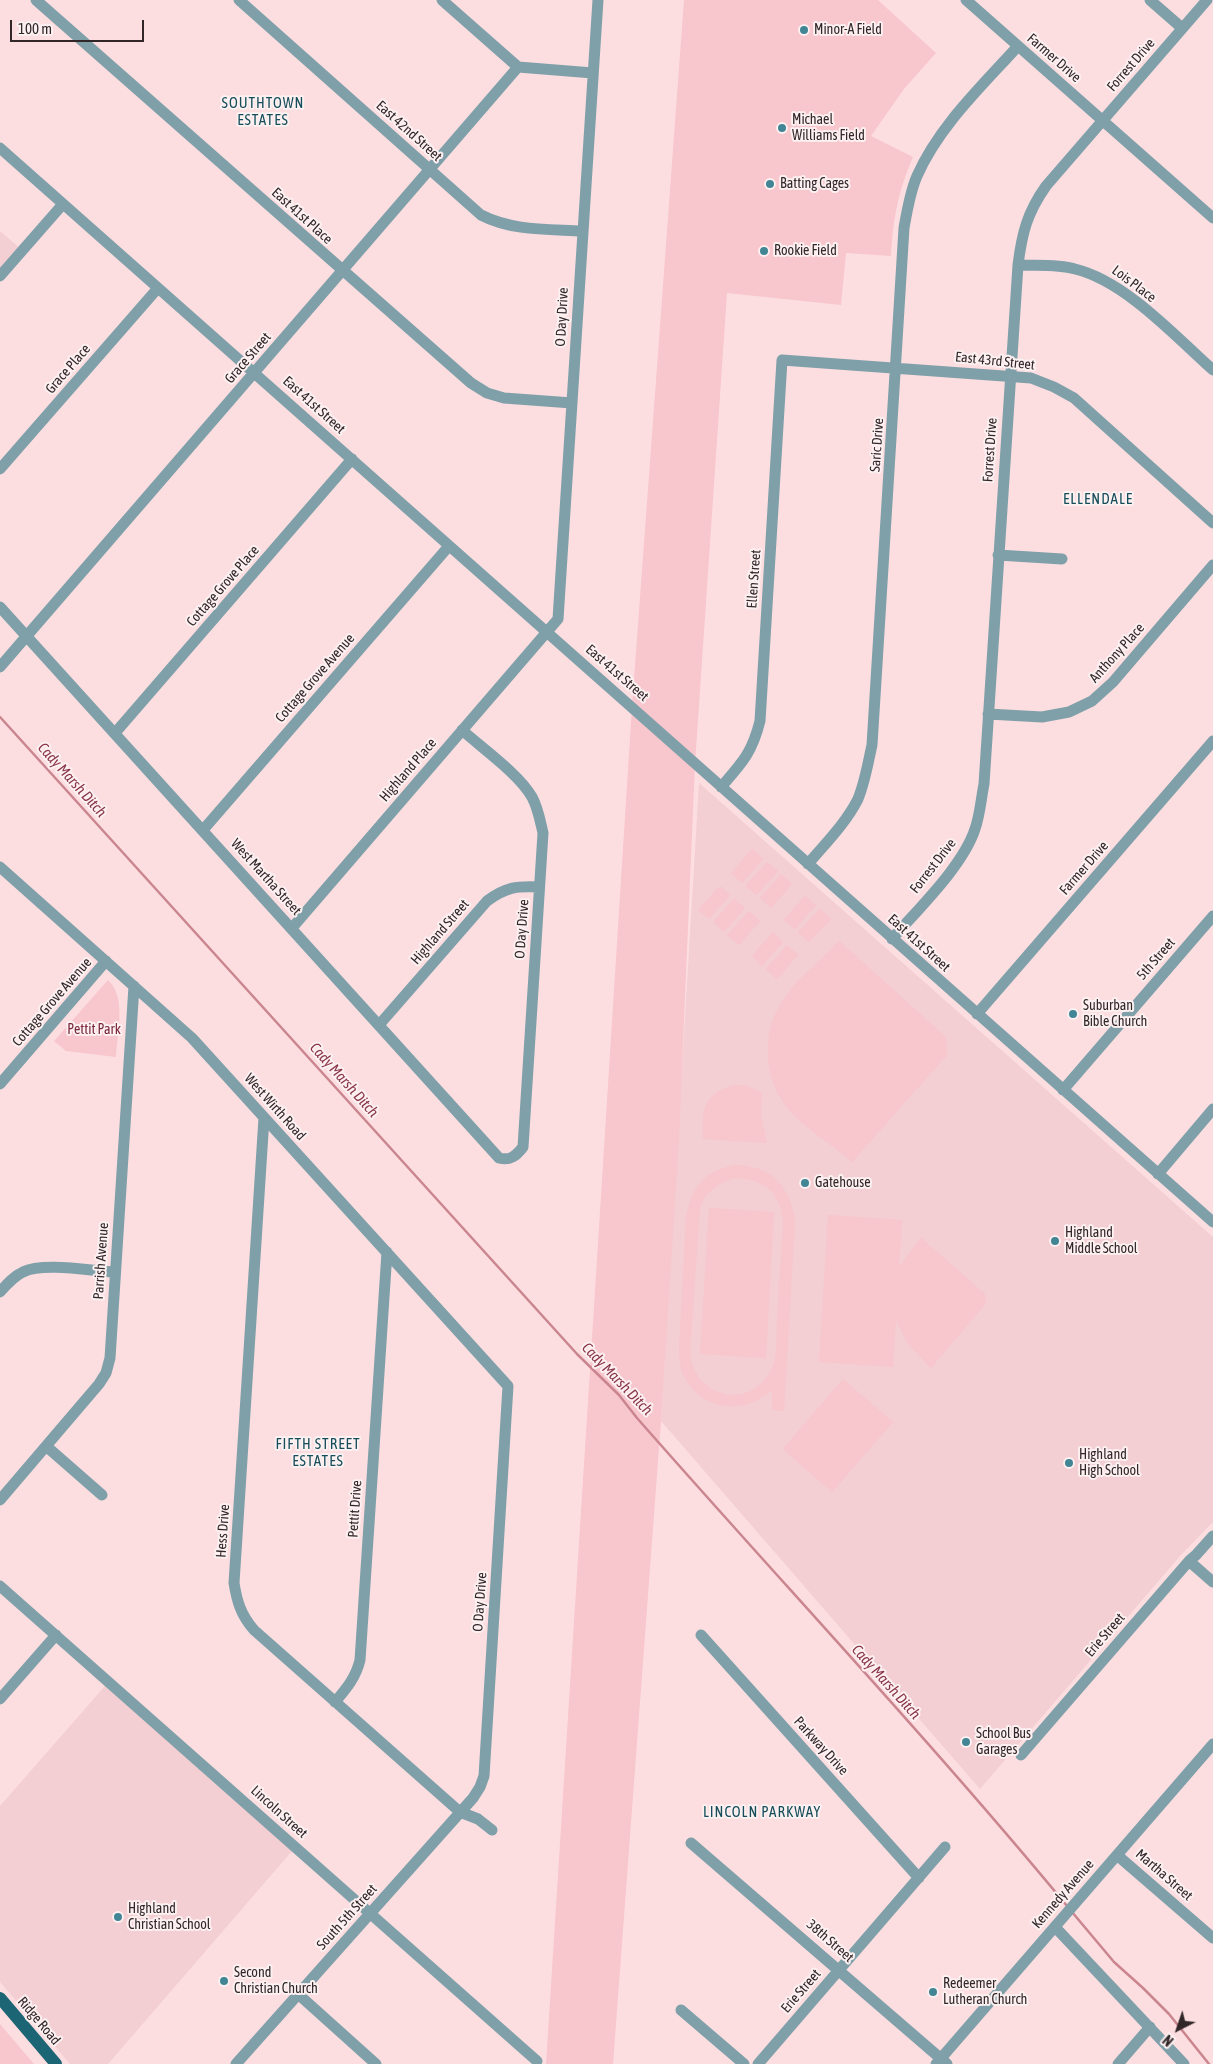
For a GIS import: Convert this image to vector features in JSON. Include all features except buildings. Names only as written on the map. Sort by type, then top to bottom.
[{"type":"main road","name":"Ridge Road","points":[[0,1998],[56,2064]]},
{"type":"street","name":"East 41st Place","points":[[36,0],[470,383],[487,393],[504,398],[572,402]]},
{"type":"street","name":"East 42nd Street","points":[[239,0],[482,215],[497,223],[514,227],[582,231]]},
{"type":"street","points":[[442,0],[518,67],[593,73]]},
{"type":"street","name":"O Day Drive","points":[[547,632],[558,618],[598,0]]},
{"type":"street","name":"Farmer Drive","points":[[966,0],[1213,218]]},
{"type":"street","points":[[1150,0],[1182,28]]},
{"type":"street","name":"Forrest Drive","points":[[892,939],[952,870],[964,852],[975,831],[984,784],[1010,376],[1021,236],[1034,203],[1046,186],[1206,0]]},
{"type":"street","name":"Saric Drive","points":[[808,864],[844,821],[858,798],[866,775],[872,745],[897,368],[904,228],[909,201],[916,178],[928,153],[946,128],[1018,46]]},
{"type":"street","name":"Grace Street","points":[[0,667],[518,67]]},
{"type":"street","name":"East 41st Street","points":[[0,148],[1213,1222]]},
{"type":"street","points":[[0,276],[63,204]]},
{"type":"street","name":"Lois Place","points":[[1018,265],[1074,268],[1100,277],[1126,293],[1213,370]]},
{"type":"street","name":"Grace Place","points":[[0,469],[158,288]]},
{"type":"street","name":"East 43rd Street","points":[[782,360],[1031,378],[1054,387],[1074,398],[1213,523]]},
{"type":"street","name":"Ellen Street","points":[[720,787],[746,758],[755,742],[760,721],[782,360]]},
{"type":"street","name":"Cottage Grove Place","points":[[115,733],[352,459]]},
{"type":"street","name":"Cottage Grove Avenue","points":[[203,830],[449,546]]},
{"type":"street","points":[[998,555],[1062,559]]},
{"type":"street","name":"Anthony Place","points":[[988,714],[1042,717],[1069,712],[1092,701],[1113,682],[1213,565]]},
{"type":"street","name":"West Martha Street","points":[[0,607],[499,1158],[506,1160],[513,1158]]},
{"type":"street","name":"Highland Place","points":[[292,928],[547,632]]},
{"type":"street","name":"O Day Drive","points":[[462,730],[519,780],[531,795],[539,812],[543,833],[523,1147],[513,1158]]},
{"type":"street","name":"Farmer Drive","points":[[977,1014],[1213,741]]},
{"type":"street","name":"West Wirth Road","points":[[1,871],[192,1038],[508,1386]]},
{"type":"street","name":"Highland Street","points":[[379,1025],[487,901],[502,890],[509,888],[517,886],[540,887]]},
{"type":"street","name":"5th Street","points":[[1063,1090],[1213,916]]},
{"type":"street","name":"Cottage Grove Avenue","points":[[0,1084],[106,962]]},
{"type":"street","name":"Parrish Avenue","points":[[0,1500],[99,1384],[106,1373],[110,1358],[134,986]]},
{"type":"street","points":[[1158,1174],[1213,1109]]},
{"type":"street","name":"Hess Drive","points":[[264,1118],[234,1583],[236,1600],[243,1617],[254,1630],[460,1812],[478,1819],[492,1830]]},
{"type":"street","name":"Pettit Drive","points":[[335,1702],[350,1685],[357,1673],[360,1660],[387,1252]]},
{"type":"street","points":[[0,1292],[10,1281],[23,1272],[39,1267],[115,1272]]},
{"type":"street","name":"O Day Drive","points":[[460,1812],[480,1787],[484,1776],[508,1386]]},
{"type":"street","points":[[46,1446],[102,1495]]},
{"type":"street","name":"Erie Street","points":[[1021,1755],[1189,1561],[1213,1536]]},
{"type":"street","points":[[1189,1561],[1213,1582]]},
{"type":"street","name":"Lincoln Street","points":[[0,1586],[537,2061]]},
{"type":"street","points":[[0,1699],[56,1635]]},
{"type":"street","name":"Parkway Drive","points":[[701,1635],[919,1878]]},
{"type":"street","name":"Kennedy Avenue","points":[[941,2062],[1117,1855],[1209,1757],[1213,1744]]},
{"type":"street","name":"South 5th Street","points":[[236,2064],[460,1812]]},
{"type":"street","name":"38th Street","points":[[691,1842],[840,1970],[941,2062]]},
{"type":"street","name":"Erie Street","points":[[758,2064],[945,1847]]},
{"type":"street","name":"Martha Street","points":[[1117,1855],[1213,1938]]},
{"type":"street","points":[[1055,1927],[1184,2064]]},
{"type":"street","points":[[298,1994],[372,2063]]},
{"type":"street","points":[[681,2010],[744,2064]]},
{"type":"street","points":[[1118,2064],[1150,2027]]},
{"type":"shaded area","points":[[0,231],[22,250],[0,276]]},
{"type":"shaded area","points":[[699,783],[1213,1237],[1213,1522],[1180,1556],[980,1789],[661,1421]]},
{"type":"shaded area","name":"Highland Christian School","points":[[105,1686],[292,1851],[108,2064],[70,2064],[0,1982],[0,1806]]},
{"type":"green space","points":[[684,0],[878,0],[936,53],[904,89],[871,136],[913,157],[897,206],[891,256],[846,253],[841,305],[727,293],[695,764],[679,1138],[661,1421],[613,2064],[546,2064],[632,706]]},
{"type":"green space","points":[[752,849],[763,859],[742,883],[731,873]]},
{"type":"green space","points":[[767,862],[778,871],[757,895],[745,886]]},
{"type":"green space","points":[[781,874],[792,884],[771,908],[760,898]]},
{"type":"green space","points":[[720,886],[730,895],[709,919],[698,910]]},
{"type":"green space","points":[[805,896],[816,905],[795,929],[784,920]]},
{"type":"green space","points":[[734,899],[745,908],[724,932],[713,922]]},
{"type":"green space","points":[[820,909],[831,919],[809,942],[798,932]]},
{"type":"green space","points":[[749,911],[760,921],[739,945],[727,935]]},
{"type":"green space","points":[[773,932],[783,942],[762,966],[752,956]]},
{"type":"green space","points":[[839,941],[946,1037],[947,1055],[852,1162],[810,1129],[786,1107],[777,1093],[771,1076],[768,1056],[771,1024],[781,1003],[798,981]]},
{"type":"green space","points":[[787,945],[798,955],[777,979],[766,969]]},
{"type":"green space","name":"Pettit Park","points":[[108,980],[114,987],[119,1006],[116,1057],[66,1051],[54,1041]]},
{"type":"green space","points":[[733,1085],[744,1085],[762,1092],[761,1115],[767,1143],[703,1139],[703,1120],[706,1105],[716,1094]]},
{"type":"green space","points":[[734,1165],[747,1166],[768,1173],[789,1197],[795,1221],[784,1411],[772,1410],[772,1390],[762,1398],[738,1406],[715,1404],[694,1391],[681,1369],[679,1350],[686,1217],[692,1197],[701,1182],[724,1168]],"holes":[[[736,1178],[755,1181],[770,1190],[779,1203],[782,1212],[776,1350],[773,1366],[759,1386],[745,1393],[729,1395],[714,1390],[704,1383],[693,1367],[690,1354],[700,1207],[710,1191],[719,1184]]]},
{"type":"green space","points":[[709,1208],[774,1212],[766,1358],[700,1354]]},
{"type":"green space","points":[[828,1215],[902,1220],[899,1267],[921,1238],[985,1294],[986,1303],[931,1368],[907,1343],[896,1319],[893,1367],[819,1362]]},
{"type":"green space","points":[[843,1379],[893,1422],[832,1492],[783,1449]]},
{"type":"green space","points":[[0,2024],[34,2064],[0,2064]]},
{"type":"waterway","name":"Cady Marsh Ditch","points":[[0,717],[577,1354],[619,1395],[691,1479],[962,1782],[1067,1906]]},
{"type":"waterway","name":"Cady Marsh Ditch","points":[[1072,1912],[1114,1962],[1169,2014],[1209,2064]]},
{"type":"place","name":"Minor-A Field","points":[[804,30]]},
{"type":"place","name":"Michael Williams Field","points":[[782,128]]},
{"type":"place","name":"Batting Cages","points":[[770,184]]},
{"type":"place","name":"Rookie Field","points":[[764,251]]},
{"type":"place","name":"Suburban Bible Church","points":[[1073,1014]]},
{"type":"place","name":"Gatehouse","points":[[805,1183]]},
{"type":"place","name":"Highland Middle School","points":[[1055,1241]]},
{"type":"place","name":"Highland High School","points":[[1069,1463]]},
{"type":"place","name":"School Bus Garages","points":[[966,1742]]},
{"type":"place","name":"Highland Christian School","points":[[118,1917]]},
{"type":"place","name":"Second Christian Church","points":[[224,1981]]},
{"type":"place","name":"Redeemer Lutheran Church","points":[[933,1992]]},
{"type":"district","name":"SOUTHTOWN ESTATES","points":[[263,112]]},
{"type":"district","name":"ELLENDALE","points":[[1098,499]]},
{"type":"district","name":"FIFTH STREET ESTATES","points":[[318,1452]]},
{"type":"district","name":"LINCOLN PARKWAY","points":[[762,1812]]}]
